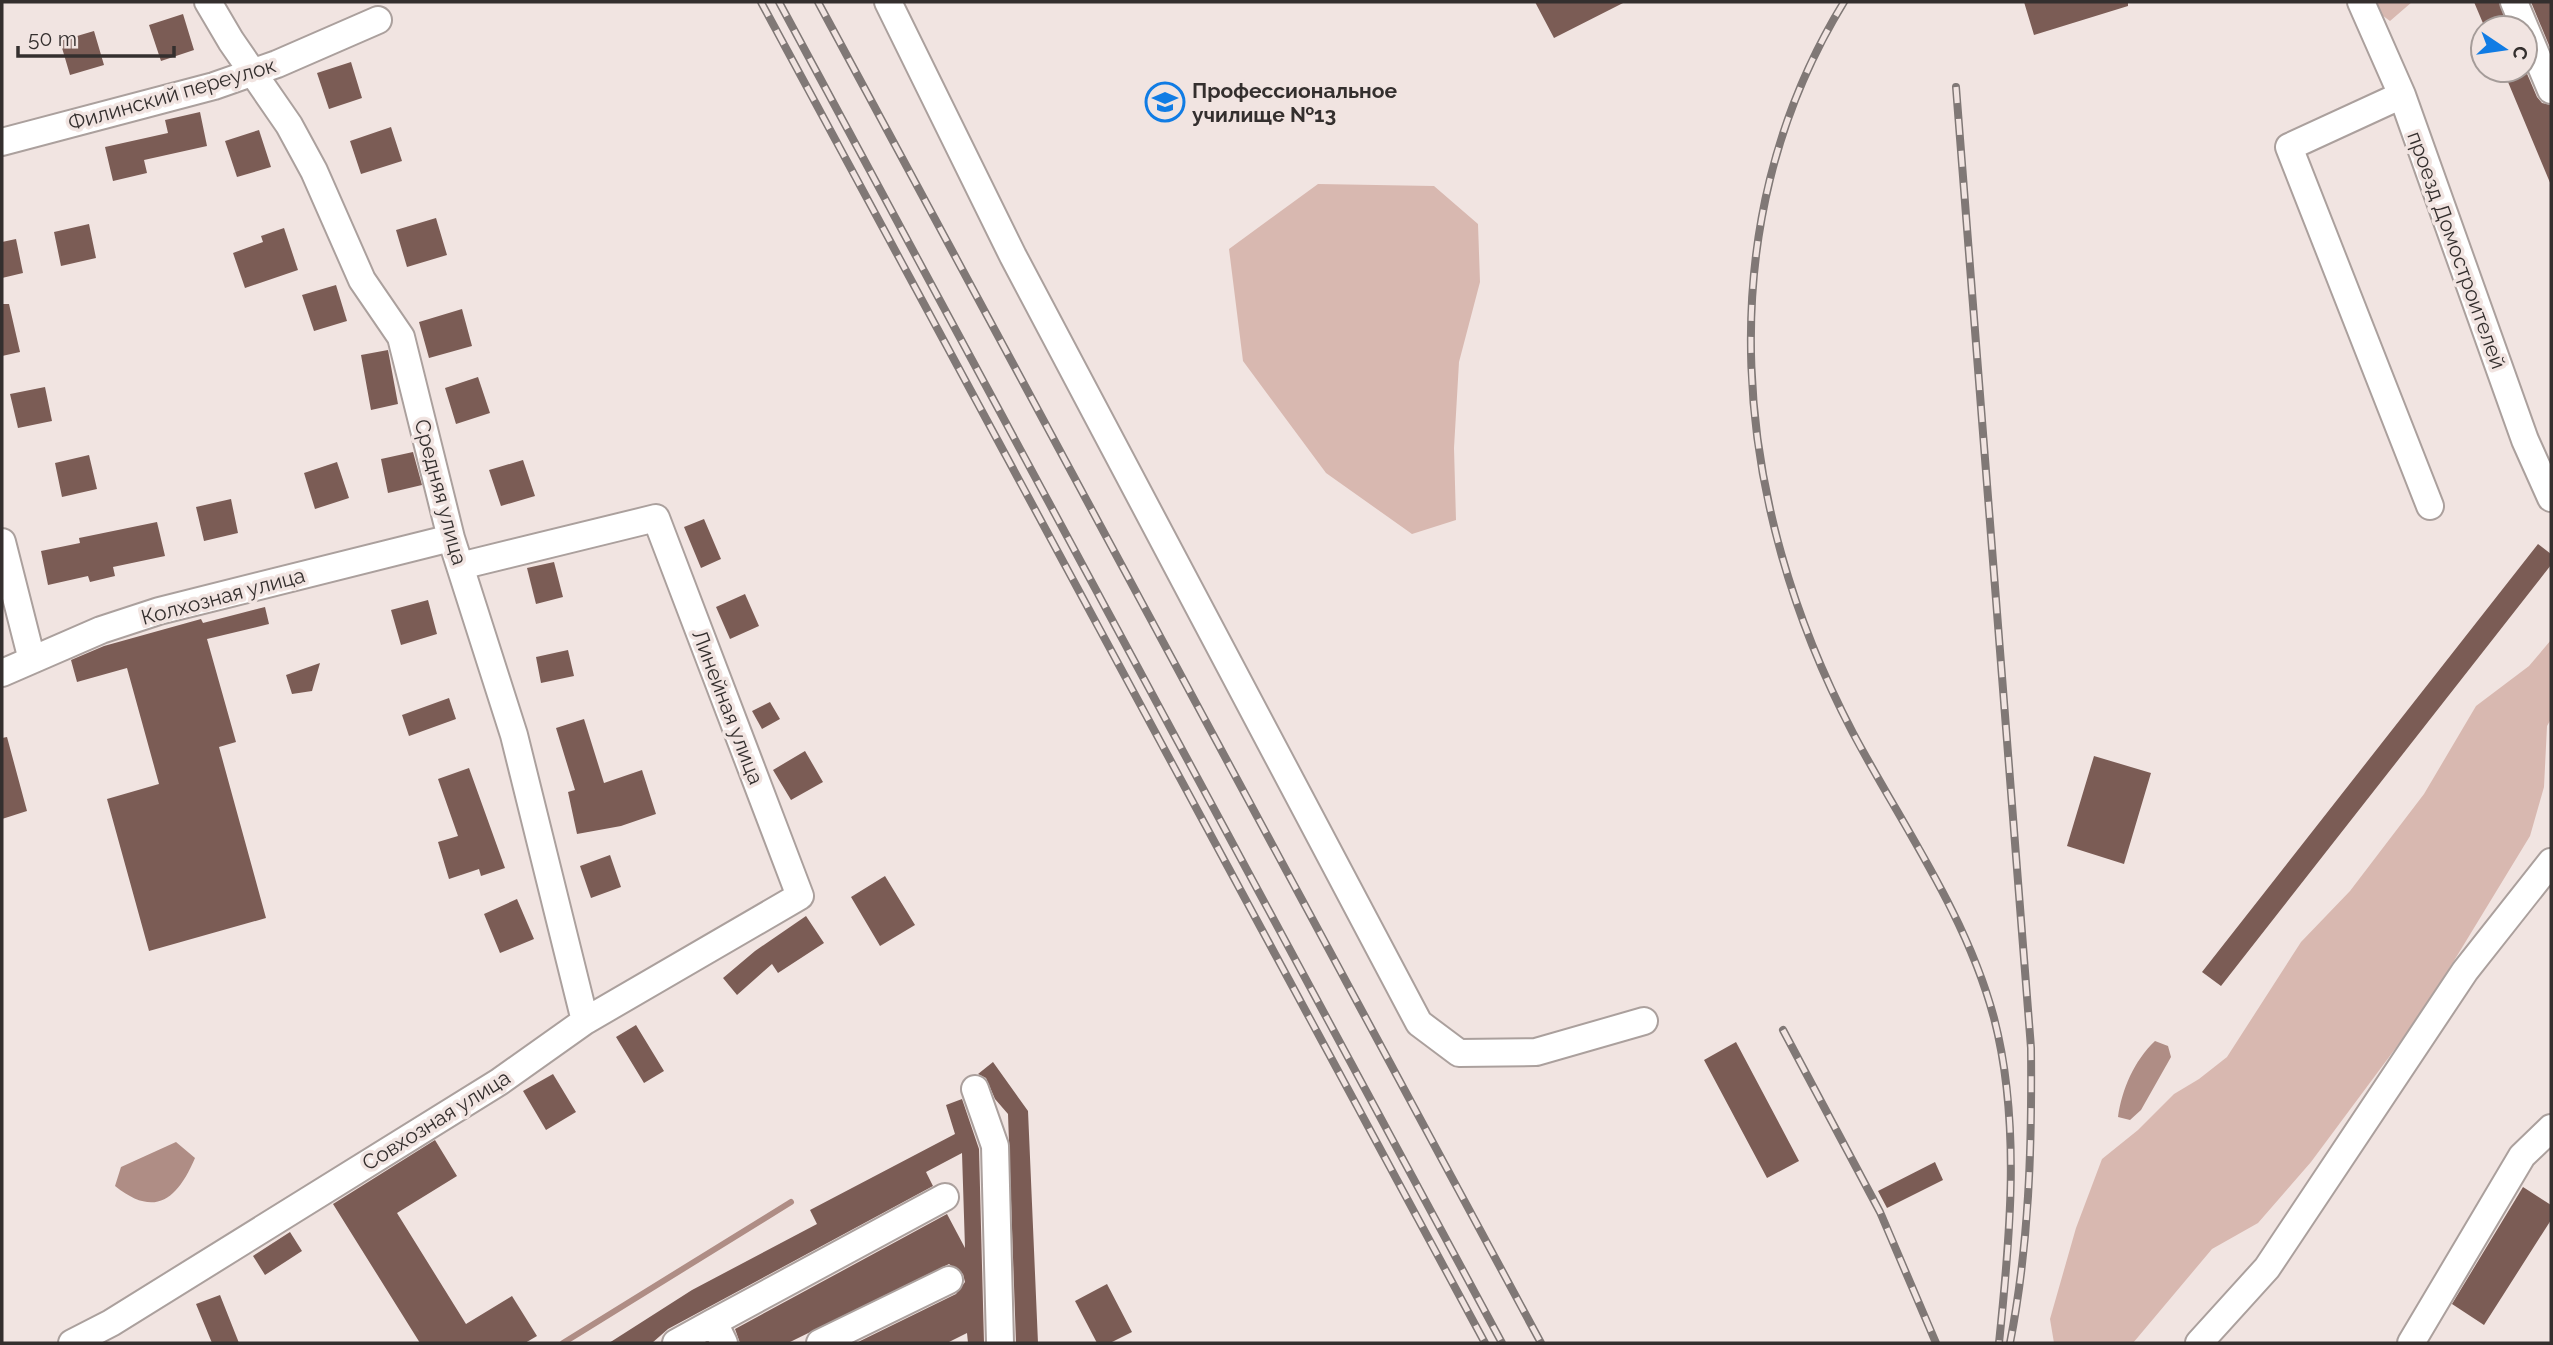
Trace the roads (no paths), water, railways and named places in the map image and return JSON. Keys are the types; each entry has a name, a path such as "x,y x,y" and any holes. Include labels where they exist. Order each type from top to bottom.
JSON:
{"street":[{"name":"Средняя улица","path":"208,2 289,125 314,171 362,280 401,337 451,538 514,735 585,1021"},
{"path":"888,2 1013,256 1419,1023 1459,1053 1536,1052 1644,1021"},
{"name":"проезд Домостроителей","path":"2361,2 2402,95 2525,440 2551,498"},
{"path":"2514,2 2551,90"},
{"name":"Филинский переулок","path":"2,142 253,72 378,20"},
{"path":"2402,95 2289,147 2430,506"},
{"name":"Линейная улица","path":"460,566 656,518 800,896"},
{"name":"Колхозная улица","path":"2,673 101,630 159,611 451,538"},
{"path":"2,542 32,660"},
{"path":"2199,1343 2267,1268 2465,971 2551,862"},
{"name":"Совхозная улица","path":"72,1343 111,1323 499,1082 585,1021 800,896"},
{"path":"975,1089 995,1146 1000,1343"},
{"path":"2411,1343 2522,1156 2551,1128"},
{"path":"676,1343 719,1333 945,1197"},
{"path":"820,1343 949,1280"}],"waterway":[{"path":"563,1343 791,1202"}],"railway":[{"path":"761,2 1485,1343"},
{"path":"779,2 1502,1343"},
{"path":"818,2 1541,1343"},
{"path":"1844,2 1800,89 1770,179 1754,272 1751,367 1761,461 1781,554 1812,645 1853,733 1950,907 1982,980 1994,1018 2008,1098 2011,1180 2007,1263 1999,1343"},
{"path":"1956,87 2031,1048 2028,1196 2010,1343"},
{"path":"1783,1030 1880,1212 1936,1343"}],"place":[{"name":"Профессиональное училище №13","path":"1165,102"}]}
